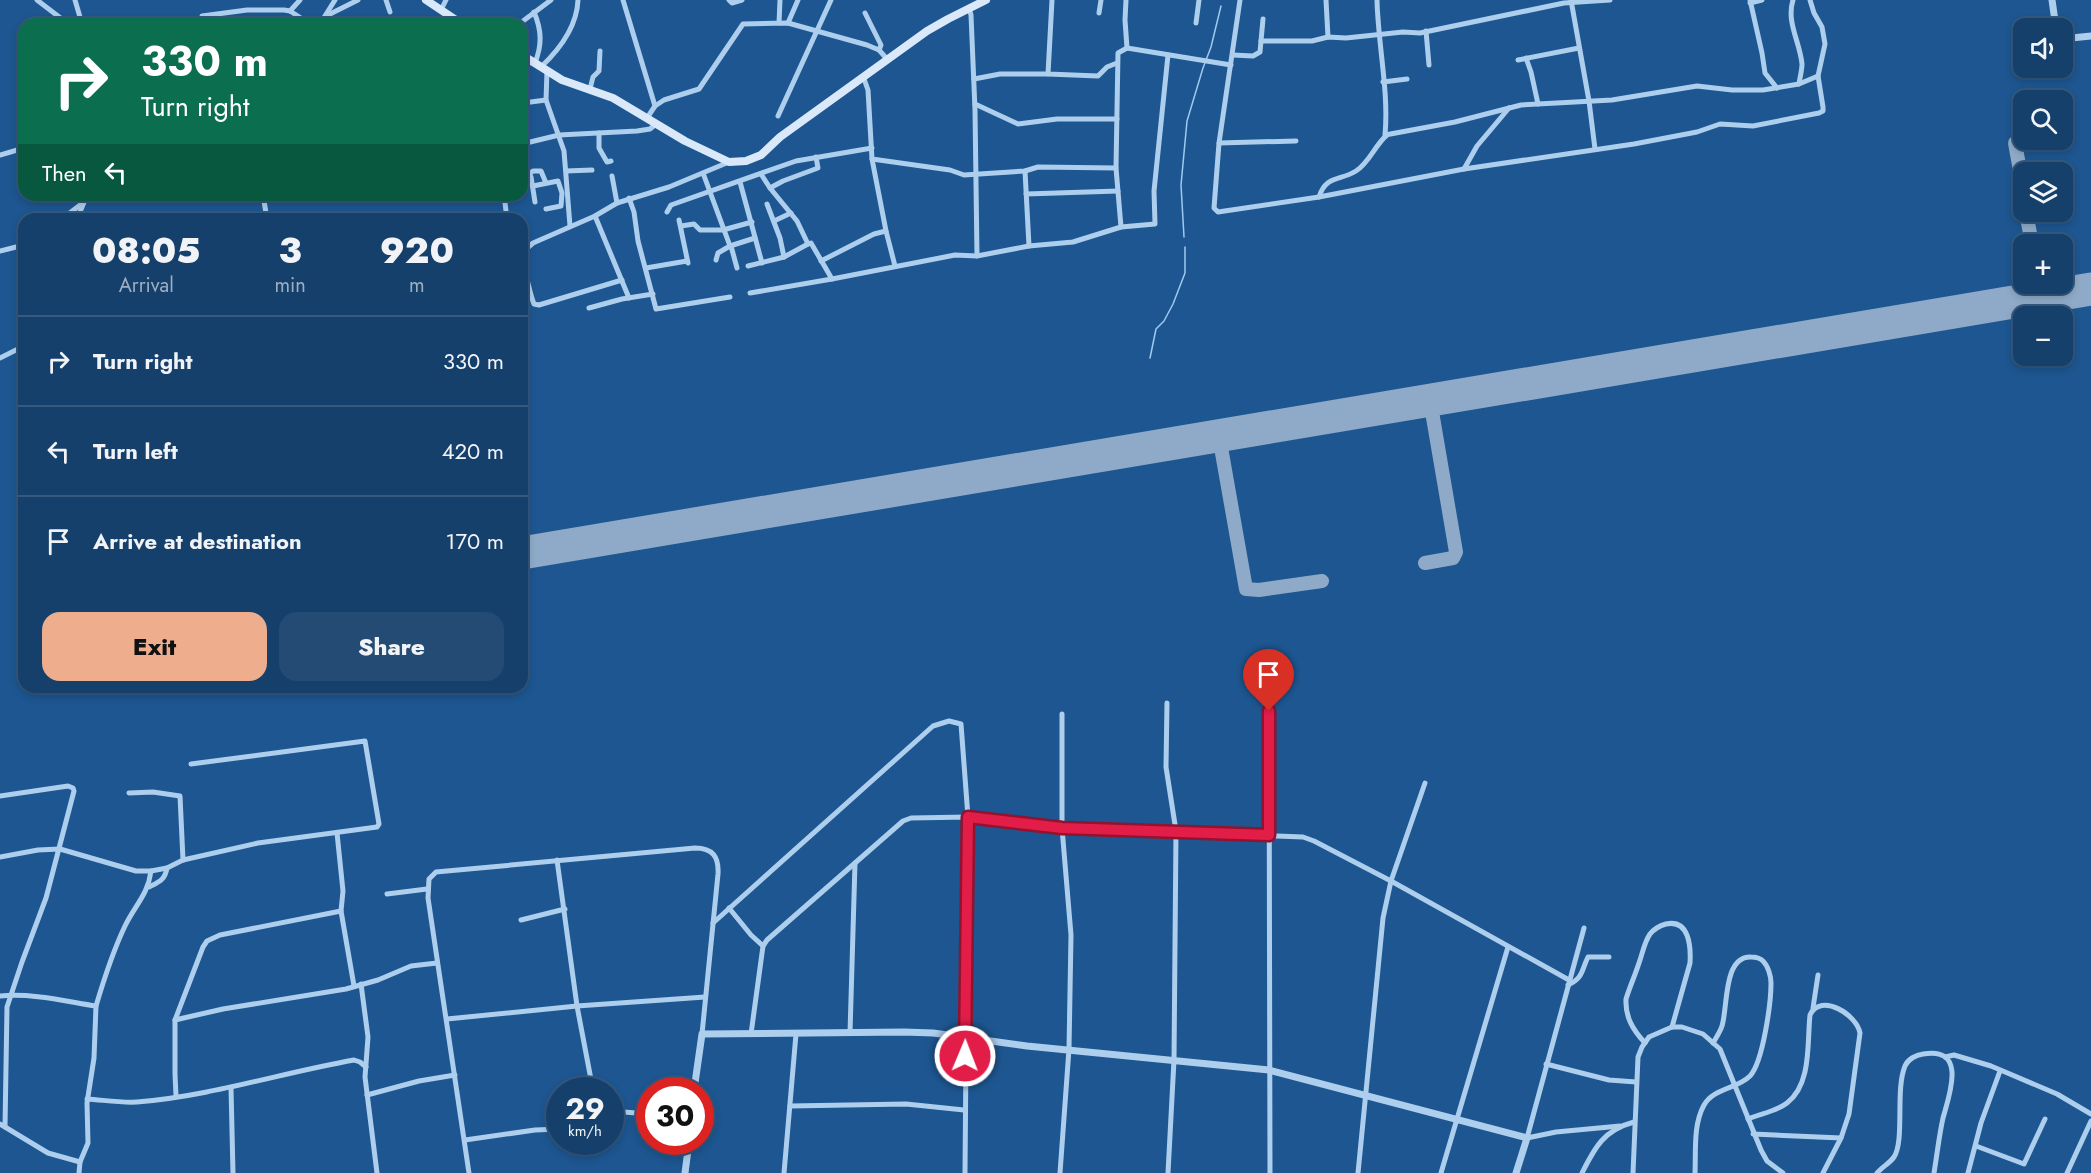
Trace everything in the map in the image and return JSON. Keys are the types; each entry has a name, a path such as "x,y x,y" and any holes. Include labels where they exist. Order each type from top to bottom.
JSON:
{"main road":[{"path":"426,0 453,18"},
{"path":"528,60 562,80 614,98 685,141 729,162 746,161 761,155 780,137 937,25 986,0"}],"street":[{"path":"37,0 60,18"},
{"path":"75,0 80,18"},
{"path":"290,11 300,0"},
{"path":"326,16 336,0"},
{"path":"326,16 358,0"},
{"path":"386,0 390,12"},
{"path":"441,10 446,0"},
{"path":"526,18 551,0"},
{"path":"528,68 538,66 560,45 578,10 578,0"},
{"path":"623,0 655,106"},
{"path":"729,0 732,3 742,0"},
{"path":"779,23 780,0"},
{"path":"788,22 798,0"},
{"path":"778,116 831,0"},
{"path":"1048,74 1052,0"},
{"path":"1099,13 1101,0"},
{"path":"1126,0 1127,48"},
{"path":"1196,23 1198,0"},
{"path":"1240,0 1219,143 1214,208 1218,212 1319,198 1464,169 1697,132 1720,124 1753,126 1819,113 1823,111 1823,107 1818,76 1825,44 1822,27 1810,0"},
{"path":"1326,0 1328,37"},
{"path":"1377,0 1385,135 1455,122 1509,108 1538,104 1612,100 1697,86 1748,91 1799,84 1818,76"},
{"path":"1261,41 1312,41 1328,37 1420,33 1571,1 1584,3 1610,0"},
{"path":"1762,0 1750,2 1762,53 1764,73 1778,88"},
{"path":"1793,0 1792,24 1802,65 1799,84"},
{"path":"2052,0 2055,18"},
{"path":"1571,1 1589,100 1594,149"},
{"path":"969,8 975,104 977,256"},
{"path":"202,16 247,10 290,11 301,18"},
{"path":"534,12 541,38 538,66 546,100 564,150 570,226"},
{"path":"779,13 791,14"},
{"path":"865,13 881,45 879,50"},
{"path":"1233,55 1253,56 1260,52 1263,19"},
{"path":"647,118 655,106 664,100 699,89 743,24 788,22 879,50 887,59"},
{"path":"1426,31 1429,65"},
{"path":"2073,38 2091,36"},
{"path":"1121,227 1116,168 1118,53 1127,48 1231,65"},
{"path":"1518,60 1579,48"},
{"path":"590,89 593,77 599,71 600,51"},
{"path":"750,293 955,255 977,256 1029,246 1073,242 1121,227 1155,224 1154,191 1168,56"},
{"path":"1526,58 1538,104"},
{"path":"974,79 1000,74 1098,76 1107,67 1117,63"},
{"path":"863,76 868,90 872,159 895,266"},
{"path":"1383,82 1407,79"},
{"path":"528,101 546,100"},
{"path":"975,104 1018,124 1057,119 1117,119"},
{"path":"1464,169 1477,146 1509,108"},
{"path":"528,143 559,135 638,131 650,129 656,124"},
{"path":"599,133 599,148 607,162 611,161"},
{"path":"1319,198 1322,188 1331,180 1354,172 1361,167 1382,139 1389,134"},
{"path":"1219,143 1296,141"},
{"path":"667,212 671,205 796,160 872,148"},
{"path":"0,155 18,150"},
{"path":"770,188 818,168 816,157"},
{"path":"872,159 950,170 964,176 1025,171 1038,167 1116,168"},
{"path":"528,246 595,216 616,202 669,187 729,162"},
{"path":"566,171 592,170"},
{"path":"535,202 529,174 533,171 541,171 546,183"},
{"path":"1025,171 1029,246"},
{"path":"703,173 737,268"},
{"path":"761,174 797,220 808,244 811,243 832,279"},
{"path":"612,176 616,202"},
{"path":"533,186 558,181 561,206 546,209"},
{"path":"740,182 762,263"},
{"path":"1026,194 1118,190"},
{"path":"629,198 656,309 730,297"},
{"path":"69,213 82,201"},
{"path":"767,204 784,257"},
{"path":"774,221 791,213"},
{"path":"595,216 629,298"},
{"path":"646,268 687,262 680,223 693,224 700,230 723,230 752,222"},
{"path":"821,261 874,234 886,231"},
{"path":"716,260 718,253 755,238"},
{"path":"748,266 784,257 808,244"},
{"path":"0,251 18,246"},
{"path":"528,281 534,304 539,305 622,280"},
{"path":"589,308 653,294"},
{"path":"0,358 18,349"},
{"path":"1167,703 1166,767 1176,831 1174,1060 1168,1173"},
{"path":"1269,711 1270,1173"},
{"path":"1060,1173 1069,1049 1071,935 1062,828 1062,714"},
{"path":"713,923 933,726 949,721 961,724 968,817 965,1173"},
{"path":"0,857 38,850 60,849 136,871 151,871 166,868 183,860 258,843 377,827 379,824 365,741 191,764"},
{"path":"1358,1173 1383,918 1390,881 1425,783"},
{"path":"0,796 64,786 73,788 75,792 46,898 7,1007 2,1126 48,1153 80,1162"},
{"path":"129,793 153,792 180,796 183,860"},
{"path":"751,1034 764,946 770,936 903,821 911,818 968,817 1062,828 1303,837 1390,881 1569,983 1578,980 1588,957 1610,957"},
{"path":"336,833 343,891 341,911 354,986"},
{"path":"469,1173 427,888 429,879 436,872 704,848 714,854 718,862 696,1077"},
{"path":"557,860 591,1077"},
{"path":"850,1033 855,863"},
{"path":"149,887 162,880 166,868"},
{"path":"79,1173 80,1162 88,1143 87,1099 94,1058 96,1006 107,970 125,926 149,887 151,871"},
{"path":"387,894 427,888"},
{"path":"729,908 751,935 764,946"},
{"path":"521,920 565,909"},
{"path":"176,1096 175,1020 207,941 230,933 341,911"},
{"path":"1645,1043 1628,1018 1625,1008 1626,999 1646,940 1652,931 1661,925 1671,923 1680,925 1686,931 1691,953 1672,1027"},
{"path":"1516,1173 1584,927"},
{"path":"1441,1173 1508,947"},
{"path":"1695,1173 1700,1114 1709,1098 1736,1085 1752,1074 1758,1064 1771,982 1764,962 1757,957 1747,956 1738,959 1732,968 1721,1027 1713,1043"},
{"path":"175,1020 223,1009 354,986 411,966 437,963"},
{"path":"1748,1119 1786,1104 1800,1085 1806,1065 1810,1015 1818,975"},
{"path":"362,984 368,1037 367,1095 377,1173"},
{"path":"0,996 36,996 96,1006"},
{"path":"447,1019 578,1006 705,997"},
{"path":"1813,1008 1818,1005 1827,1005 1838,1009 1858,1025 1860,1033 1849,1114 1841,1138 1824,1173"},
{"path":"1633,1173 1638,1057 1649,1037 1672,1027 1692,1029 1703,1034 1720,1049 1767,1161 1783,1173"},
{"path":"702,1034 904,1032 1269,1070 1527,1138 1556,1132 1620,1126 1634,1122"},
{"path":"784,1173 796,1034"},
{"path":"1877,1173 1894,1157 1898,1143 1901,1082 1906,1064 1912,1058 1923,1054 1941,1054 1946,1057 1952,1070 1953,1080 1943,1119 1934,1173"},
{"path":"1946,1057 1954,1055 1965,1057 1991,1066 2058,1094 2091,1114"},
{"path":"87,1099 134,1102 231,1088 354,1060 366,1066"},
{"path":"1546,1064 1609,1080 1636,1082"},
{"path":"1968,1173 1981,1123 2000,1071"},
{"path":"367,1095 419,1081 455,1076"},
{"path":"231,1088 233,1173"},
{"path":"790,1106 906,1104 964,1110"},
{"path":"1976,1146 2024,1164 2045,1119"},
{"path":"2067,1173 2091,1121"},
{"path":"1582,1173 1604,1136 1620,1126"},
{"path":"465,1140 546,1130"},
{"path":"1754,1134 1841,1138"},
{"path":"685,1173 687,1155"}],"waterway":[{"path":"1184,237 1181,185 1187,121 1211,47 1221,6"},
{"path":"1150,358 1156,329 1164,321 1173,304 1185,273 1185,247"}],"taxiway":[{"path":"2016,150 2018,162"},
{"path":"2028,222 2030,234"},
{"path":"2000,305 2019,294"},
{"path":"1425,563 1453,558 1456,552 1430,400"},
{"path":"1219,436 1246,589 1259,590 1322,581"}],"runway":[{"path":"528,552 2091,289"}],"route":[{"path":"965,1056 968,817 1062,828 1269,835 1269,711"}]}
